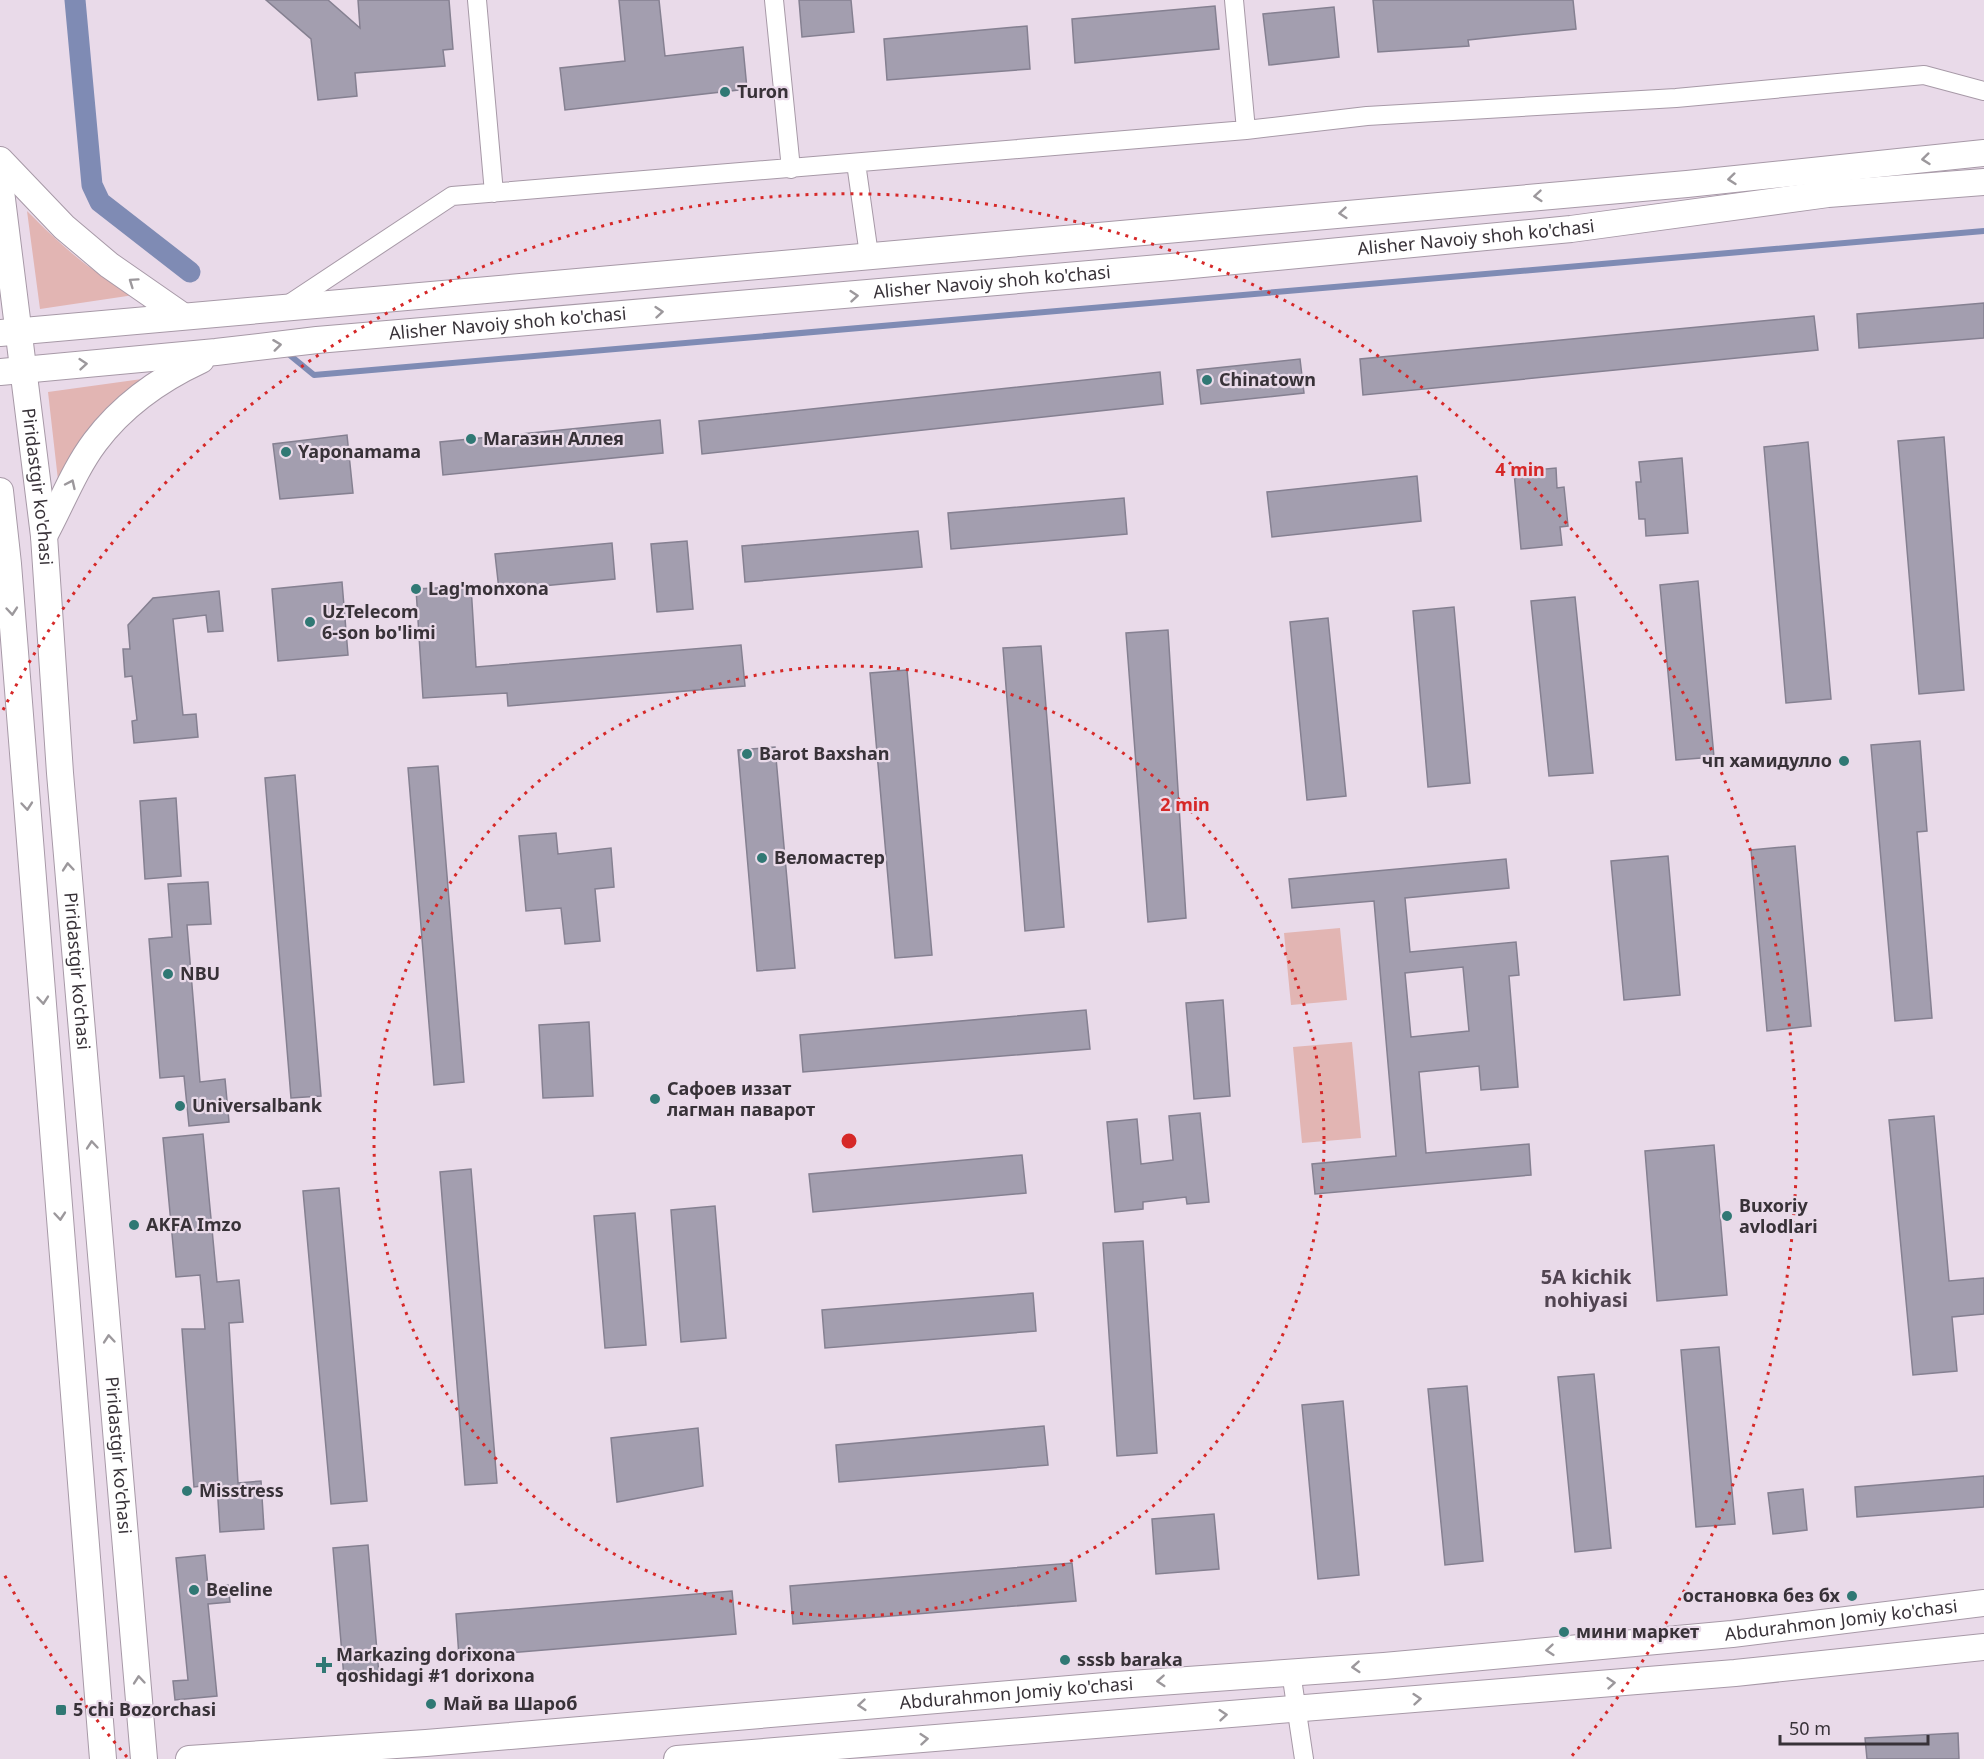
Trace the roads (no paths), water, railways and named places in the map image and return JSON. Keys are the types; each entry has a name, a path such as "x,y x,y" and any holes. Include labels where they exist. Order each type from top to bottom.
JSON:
{"main road":[{"name":"Alisher Navoiy shoh ko'chasi","path":"10,332 181,315 1687,184 1984,153"},
{"path":"0,160 64,227 109,265 181,315"},
{"name":"Alisher Navoiy shoh ko'chasi","path":"12,371 316,340 901,292 1571,229 1828,194 1984,182"},
{"name":"Piridastgir ko'chasi","path":"0,183 12,371 44,536 60,773 144,1759"},
{"path":"44,536 78,468 94,442 114,420 169,375 216,352"},
{"name":"Piridastgir ko'chasi","path":"0,491 103,1759"},
{"name":"Abdurahmon Jomiy ko'chasi","path":"189,1759 426,1743 1732,1634 1984,1603"},
{"path":"677,1759 1736,1673 1984,1647"}],"street":[{"path":"477,0 494,192"},
{"path":"774,0 791,169"},
{"path":"1234,0 1246,130"},
{"path":"286,306 452,196 1246,130 1366,116 1676,98 1924,75 1984,91"},
{"path":"856,164 869,255"},
{"path":"1291,1672 1304,1759"}],"waterway":[{"path":"75,0 92,185 100,202 190,272"},
{"path":"286,352 314,375 1984,231"}],"place":[{"name":"Turon","path":"725,92"},
{"name":"Chinatown","path":"1207,380"},
{"name":"Магазин Аллея","path":"471,439"},
{"name":"Yaponamama","path":"286,452"},
{"name":"Lag'monxona","path":"416,589"},
{"name":"UzTelecom 6-son bo'limi","path":"310,622"},
{"name":"Barot Baxshan","path":"747,754"},
{"name":"чп хамидулло","path":"1844,761"},
{"name":"Веломастер","path":"762,858"},
{"name":"NBU","path":"168,974"},
{"name":"Сафоев иззат лагман паварот","path":"655,1099"},
{"name":"Universalbank","path":"180,1106"},
{"name":"Buxoriy avlodlari","path":"1727,1216"},
{"name":"AKFA Imzo","path":"134,1225"},
{"name":"Misstress","path":"187,1491"},
{"name":"Beeline","path":"194,1590"},
{"name":"остановка без бх","path":"1852,1596"},
{"name":"мини маркет","path":"1564,1632"},
{"name":"sssb baraka","path":"1065,1660"},
{"name":"Markazing dorixona qoshidagi #1 dorixona","path":"324,1665"},
{"name":"Май ва Шароб","path":"431,1704"},
{"name":"5 chi Bozorchasi","path":"61,1710"}],"district":[{"name":"5A kichik nohiyasi","path":"1586,1288"}]}
